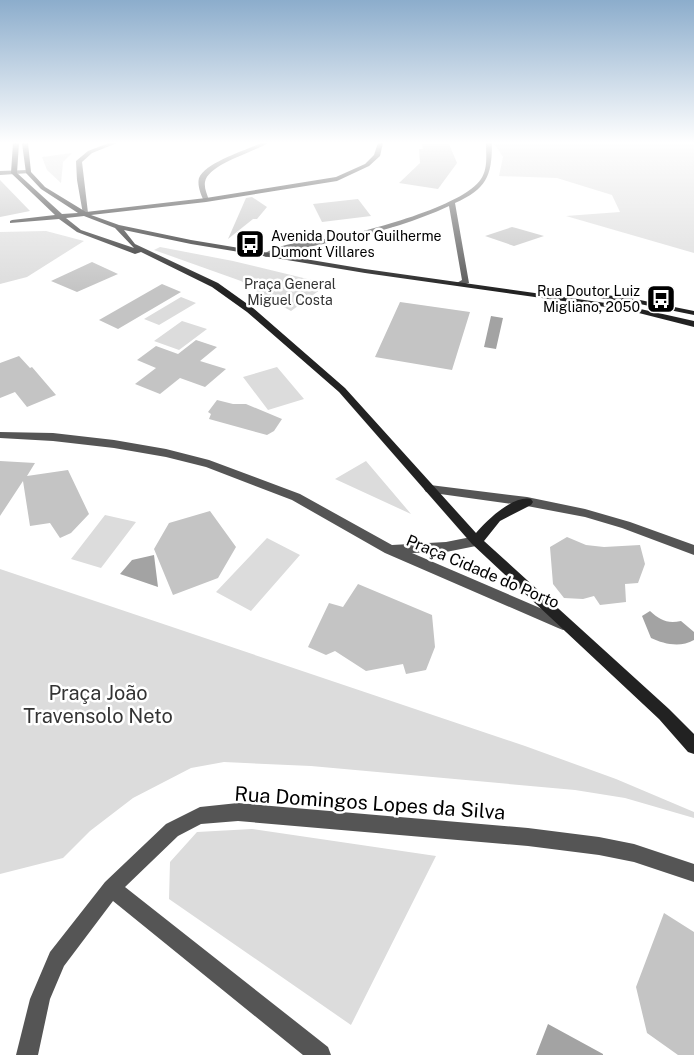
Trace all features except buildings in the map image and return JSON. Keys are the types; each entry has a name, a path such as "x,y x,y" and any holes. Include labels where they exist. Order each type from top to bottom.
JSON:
{"main road":[{"path":"34,192 79,231 150,256 215,285 250,310 342,390 476,541 563,624 664,714 694,746"},
{"path":"49,192 66,204 117,227 154,235 266,255 449,282 630,300 694,313"},
{"path":"0,222 66,220 254,192"},
{"path":"34,220 51,209 66,204"},
{"path":"88,215 122,213 158,206"},
{"path":"117,227 122,213"},
{"path":"34,220 66,220 125,235 154,235"},
{"path":"117,227 133,245 150,256"},
{"path":"463,282 627,308 694,324"},
{"path":"476,541 496,518 527,502"}],"street":[{"path":"203,192 206,200"},
{"path":"266,255 287,248 347,237 422,213 471,192"},
{"path":"66,204 84,193 88,215"},
{"path":"452,202 463,282"},
{"path":"422,213 442,213 454,217"},
{"name":"Praça Cidade do Porto","path":"0,435 114,444 166,453 209,464 296,497 389,549 563,624"},
{"path":"430,489 527,502 585,513 694,550"},
{"name":"Praça Cidade do Porto","path":"389,549 446,548 476,541"},
{"name":"Rua Domingos Lopes da Silva","path":"27,1055 40,999 57,958 111,888 172,830 200,816 238,812 528,837 634,853 694,873"},
{"path":"111,888 320,1055"}],"green space":[{"path":"603,192 694,192 694,253 566,216 620,212 612,195"},
{"path":"46,231 84,241 27,277 0,284 0,232"},
{"name":"Praça General Miguel Costa","path":"160,247 233,261 328,284 291,311 241,281 154,250"},
{"path":"181,297 196,303 159,325 144,319"},
{"path":"182,321 207,329 179,350 154,341"},
{"path":"277,367 304,399 268,410 243,377"},
{"path":"366,461 411,514 335,479"},
{"path":"105,515 136,522 101,568 71,559"},
{"path":"267,538 300,555 251,611 216,592"},
{"name":"Praça João Travensolo Neto","path":"0,569 525,746 616,779 694,812 694,818 625,798 575,790 311,766 224,762 191,768 133,798 90,831 63,858 0,874"},
{"path":"252,829 436,856 351,1025 169,899 170,862 197,832"}],"shaded area":[{"path":"491,316 503,318 496,349 484,347"},
{"path":"154,555 158,587 120,574 132,560"},
{"path":"650,611 664,620 681,621 694,632 694,640 683,644 672,644 651,638 642,616"},
{"path":"548,1024 603,1054 603,1055 536,1055"}],"place":[{"name":"Avenida Doutor Guilherme Dumont Villares","path":"250,244"},
{"name":"Rua Doutor Luiz Migliano, 2050","path":"661,299"}]}
